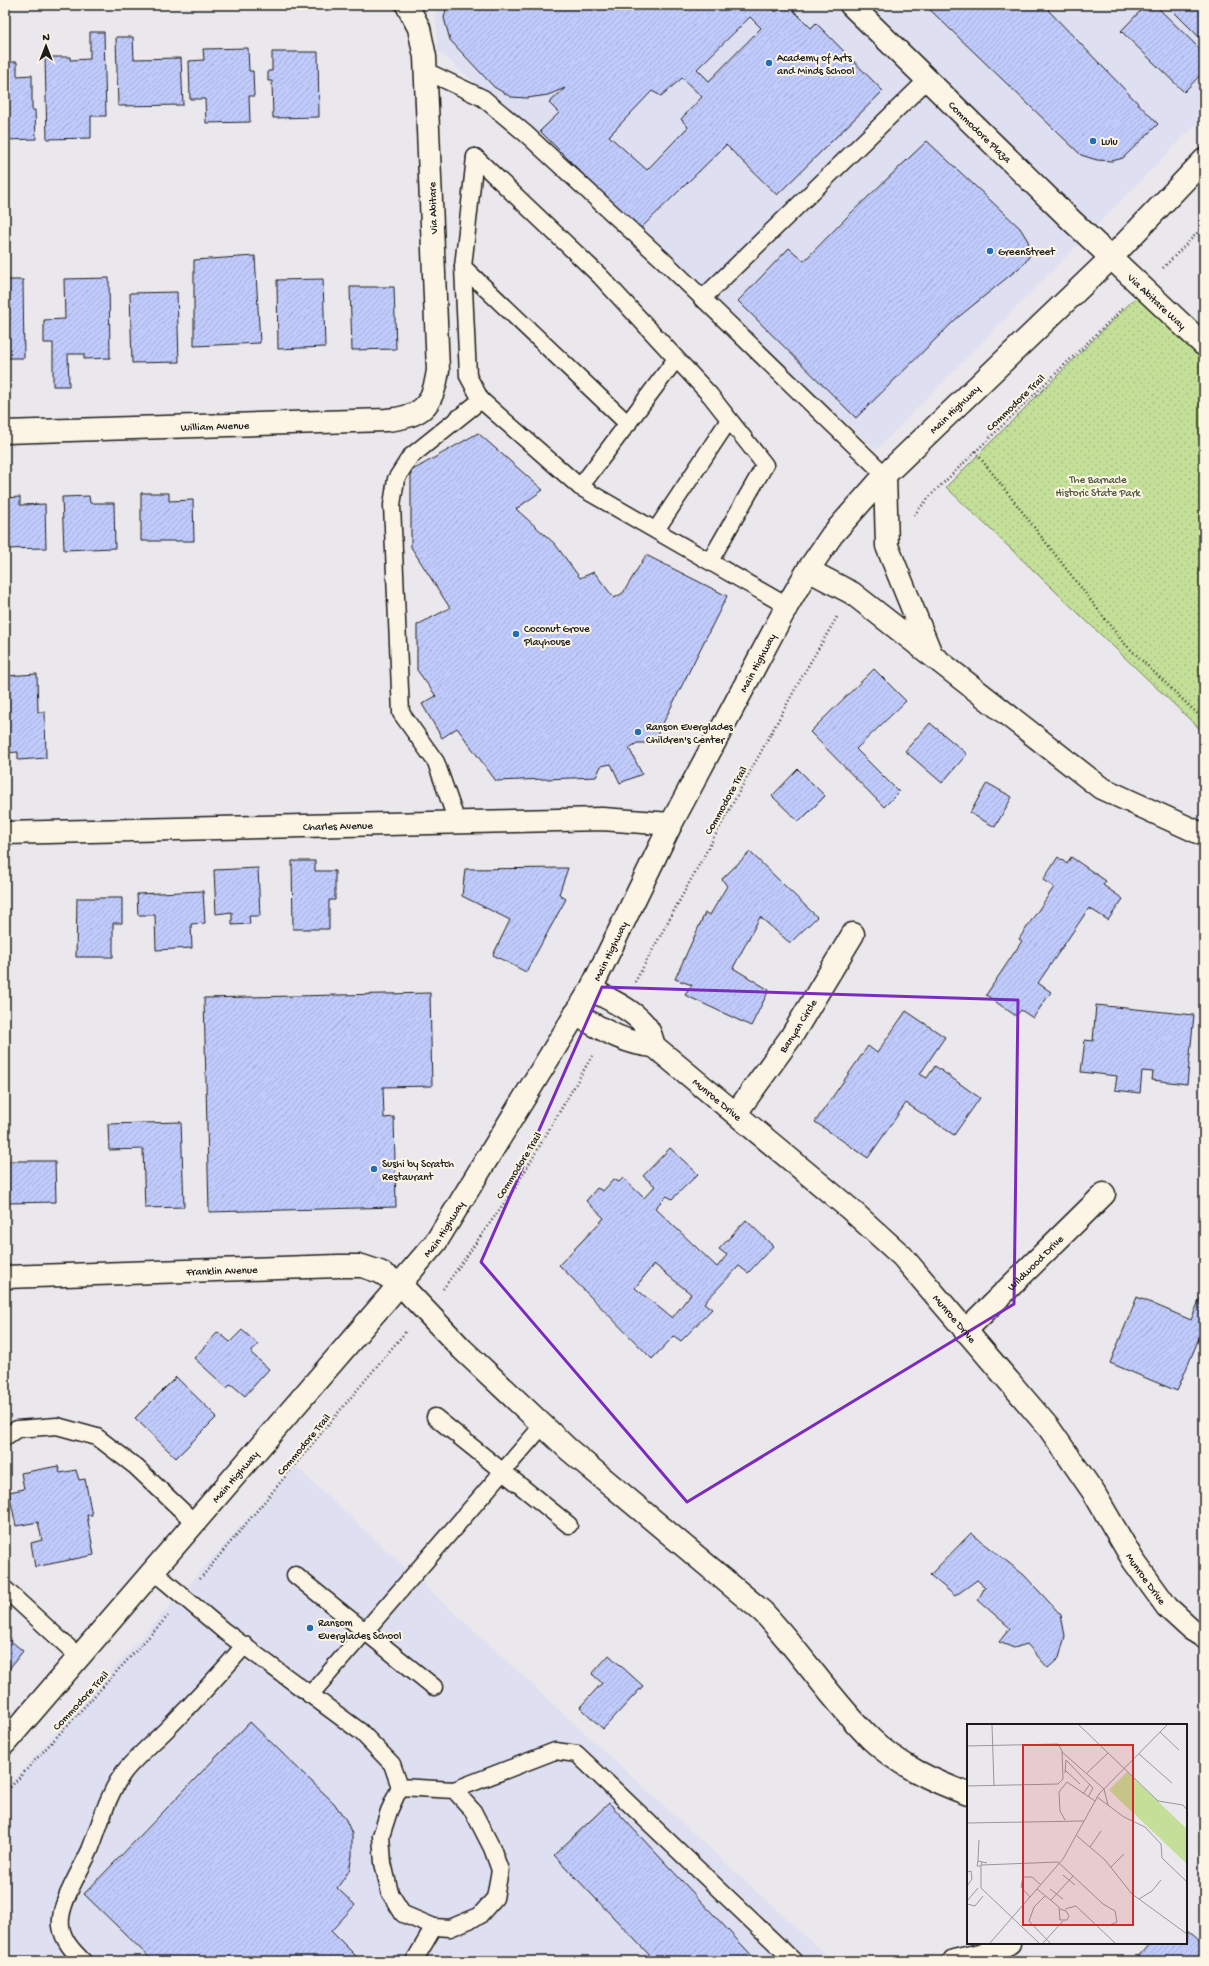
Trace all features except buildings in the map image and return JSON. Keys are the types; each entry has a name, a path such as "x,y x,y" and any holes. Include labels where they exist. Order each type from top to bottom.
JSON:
{"street":[{"name":"Via Abitare","path":"408,5 421,35 426,71 438,370 436,386 430,399 422,409"},
{"name":"Commodore Plaza","path":"851,5 1111,258"},
{"name":"Main Highway","path":"5,1743 436,1242 591,989 671,824 787,606 808,570 832,535 885,476 1111,258 1204,160"},
{"name":"Via Abitare Way","path":"1111,258 1204,345"},
{"name":"William Avenue","path":"5,432 386,420 411,416 422,409"},
{"path":"885,476 887,546 931,655"},
{"path":"808,570 852,593 1101,788 1204,835"},
{"name":"Charles Avenue","path":"5,833 602,818 671,824"},
{"name":"Banyan Circle","path":"736,1112 791,1037 853,934"},
{"path":"575,1014 628,1041 640,1045 654,1046 648,1029 642,1021 621,1006 591,989"},
{"name":"Munroe Drive","path":"654,1046 736,1112 882,1236 902,1256 965,1331 1028,1402 1060,1444 1094,1493 1133,1560 1167,1606 1191,1629 1204,1637"},
{"name":"Wildwood Drive","path":"965,1331 1104,1194"},
{"name":"Franklin Avenue","path":"5,1277 339,1266 362,1266 380,1272 400,1284 418,1317 462,1349 568,1449 763,1612 781,1631 851,1718 871,1739 911,1769 942,1785 967,1794"},
{"path":"954,1961 988,1953 1007,1944"}],"lane":[{"path":"426,71 483,98 532,139 702,299 885,476"},
{"path":"702,299 927,80"},
{"path":"710,561 765,465 710,396 600,276 475,157 463,267 468,376 481,400 580,487 787,606"},
{"path":"463,267 628,424"},
{"path":"580,487 676,359"},
{"path":"457,822 436,762 401,713 392,505 396,479 410,457 481,400"},
{"path":"656,530 729,420"},
{"path":"435,1417 502,1473 569,1525"},
{"path":"310,1695 543,1425"},
{"path":"5,1437 17,1429 57,1426 97,1437 136,1467 195,1523"},
{"path":"153,1571 224,1630 361,1732 392,1764 400,1787 389,1811 381,1836 383,1863 390,1893 403,1914 434,1927 450,1928 480,1916 495,1898 500,1870 492,1848 473,1811 454,1790"},
{"path":"295,1574 366,1630 434,1687"},
{"path":"5,1589 79,1657"},
{"path":"83,1961 71,1949 64,1938 60,1926 61,1916 65,1902 90,1850 111,1796 124,1772 211,1684 245,1645"},
{"path":"400,1787 454,1790 555,1751 577,1754 794,1961"},
{"path":"414,1961 434,1927"}],"path":[{"path":"1161,270 1204,226"},
{"name":"Commodore Trail","path":"910,519 932,494 975,451 1128,304"},
{"path":"975,451 1123,642 1204,720"},
{"name":"Commodore Trail","path":"634,983 804,673 836,618"},
{"name":"Commodore Trail","path":"443,1289 515,1188 595,1050"},
{"name":"Commodore Trail","path":"200,1579 418,1317"},
{"name":"Commodore Trail","path":"5,1793 166,1618"}],"highlighted area":[{"path":"602,987 1018,1000 1014,1304 687,1502 481,1262"}],"shaded area":[{"path":"435,5 1204,5 1204,116 876,450 656,249 524,124 438,51"},
{"name":"Ransom Everglades School","path":"295,1466 832,1961 5,1961 5,1790"}],"green space":[{"name":"The Barnacle Historic State Park","path":"1136,297 1204,361 1204,733 946,487"}],"place":[{"name":"Academy of Arts and Minds School","path":"769,63"},
{"name":"Lulu","path":"1093,141"},
{"name":"GreenStreet","path":"990,251"},
{"name":"Coconut Grove Playhouse","path":"516,634"},
{"name":"Ranson Everglades Children's Center","path":"638,732"},
{"name":"Sushi by Scratch Restaurant","path":"374,1169"},
{"name":"Ransom Everglades School","path":"310,1628"}]}
